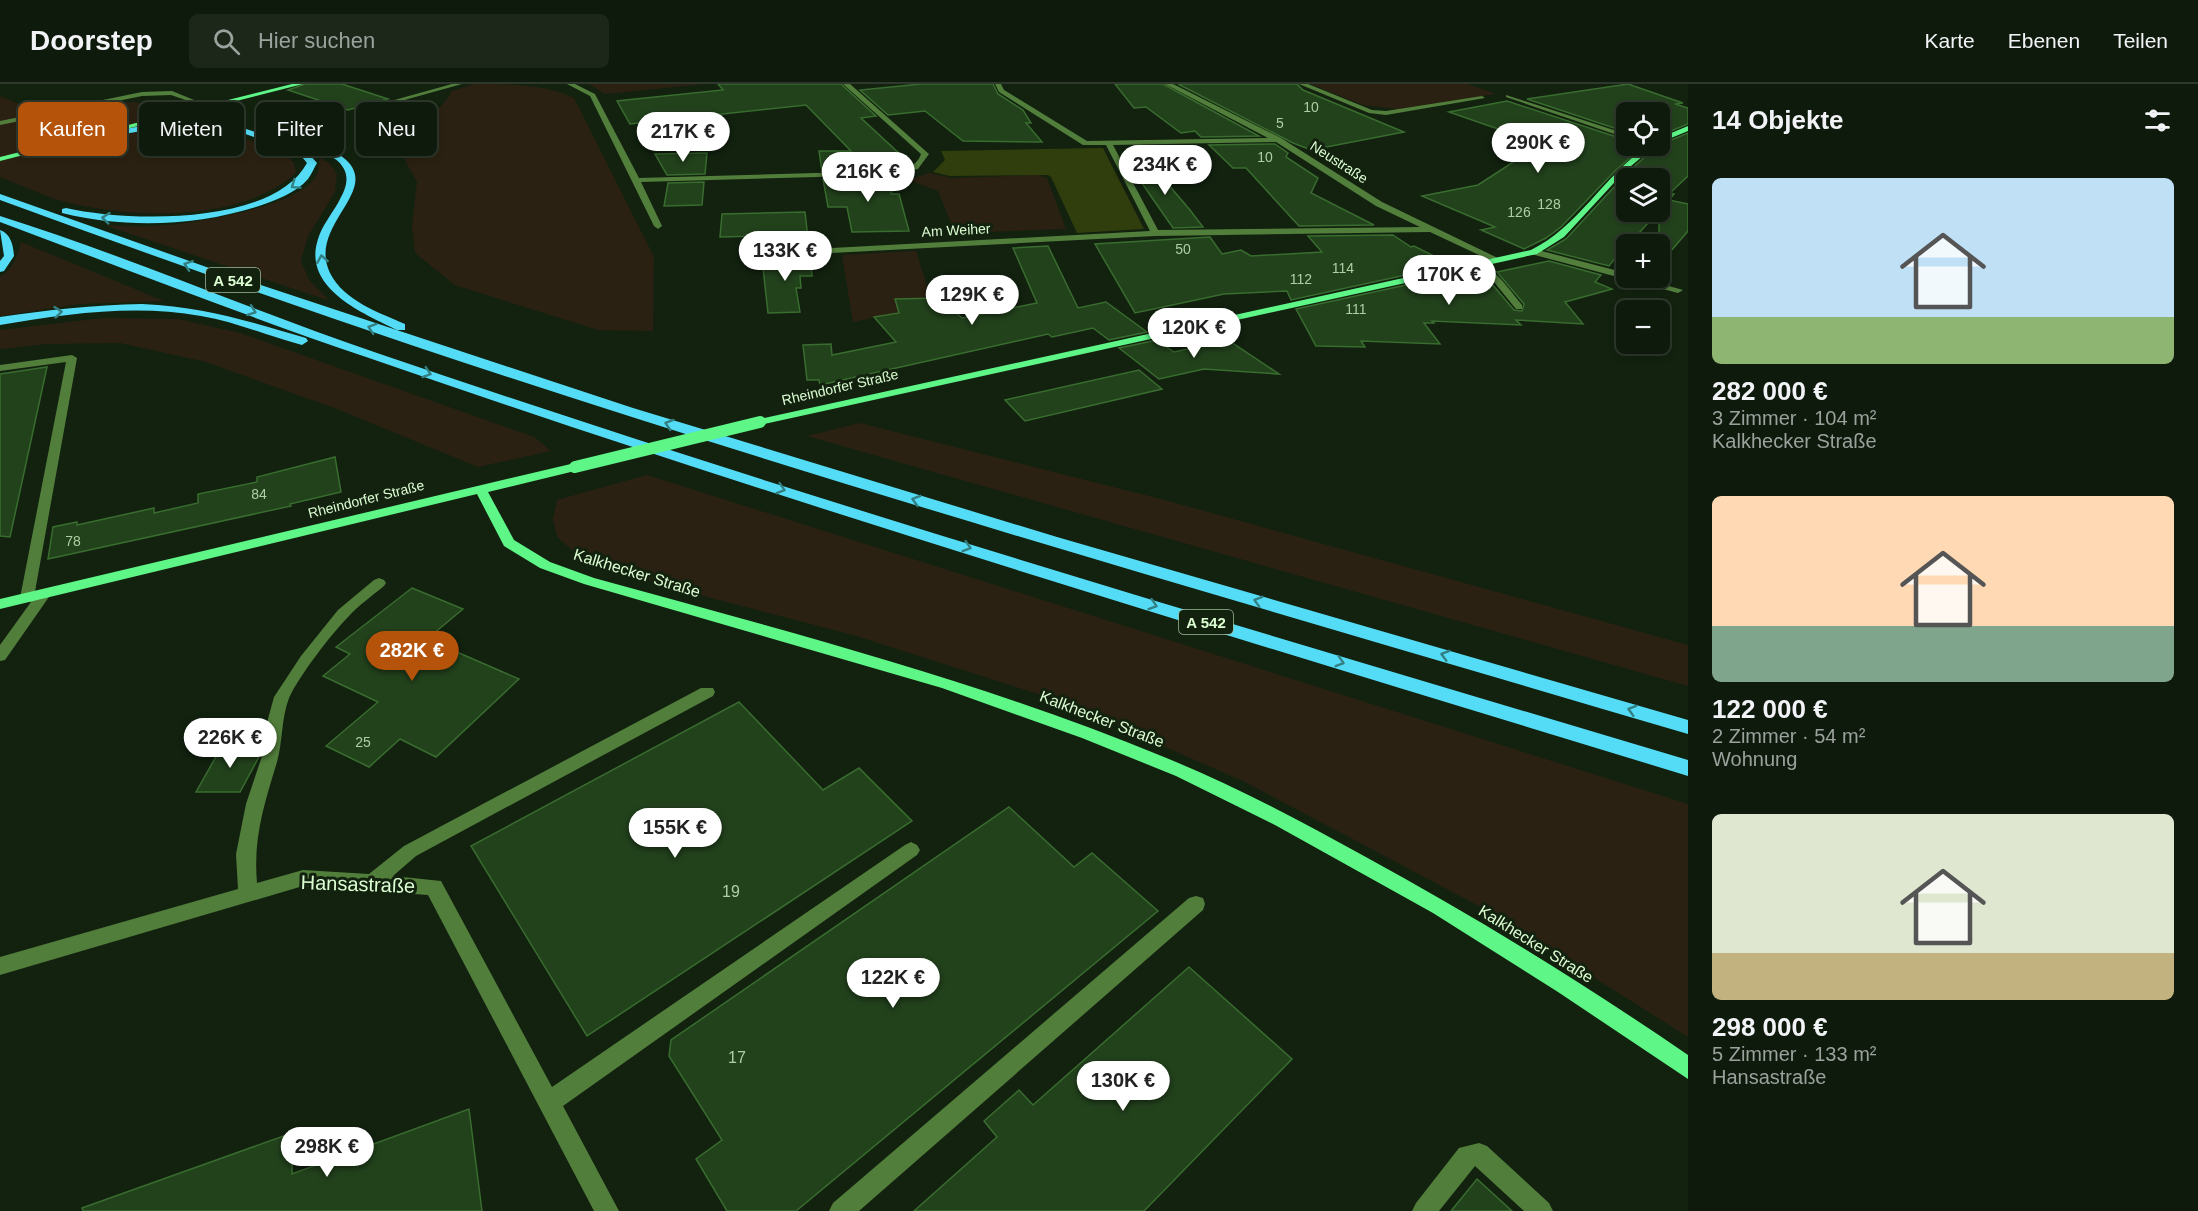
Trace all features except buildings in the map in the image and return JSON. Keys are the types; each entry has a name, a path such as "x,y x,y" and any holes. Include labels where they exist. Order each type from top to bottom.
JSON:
{"highway":[{"path":"251,123 322,150 349,168 352,182 348,195 323,233 319,253 325,275 341,295 382,318 468,359"},
{"path":"0,187 54,208 86,216 155,220 190,218 229,211 263,201 290,189 309,174 312,163 305,155 288,146 244,130"},
{"name":"A 542","path":"0,197 285,299 851,482 1688,727"},
{"name":"A 542","path":"0,219 371,355 778,488 1209,623 1688,768"},
{"path":"0,233 7,242 9,256 0,269"},
{"path":"0,321 93,309 150,307 190,310 228,318 319,347 371,355"}],"main road":[{"path":"196,102 270,84"},
{"path":"226,102 300,84"},
{"path":"0,151 139,113"},
{"path":"1670,136 1688,128"},
{"path":"0,159 18,154"},
{"name":"Rheindorfer Straße","path":"0,604 760,422 1534,252 1550,245 1566,232 1637,156"},
{"name":"Kalkhecker Straße","path":"480,488 508,543 545,565 589,581 961,689 1159,761 1293,825 1516,953 1639,1033 1688,1068"}],"street":[{"path":"391,102 459,84"},
{"path":"570,84 593,95 658,226"},
{"path":"636,180 888,174 919,166 924,161 925,154 846,84"},
{"path":"998,84 1001,91 1086,143 1278,140"},
{"name":"Neustraße","path":"1168,84 1278,140 1379,204 1497,260"},
{"path":"1302,84 1371,112 1386,113 1482,98"},
{"path":"0,123 142,94 172,93 196,102"},
{"path":"142,94 165,102"},
{"path":"1508,96 1616,133"},
{"path":"1108,142 1155,233"},
{"name":"Am Weiher","path":"758,255 1155,233 1430,229"},
{"path":"1534,252 1616,273"},
{"path":"1477,264 1497,280 1519,306"},
{"path":"1670,288 1678,290"},
{"path":"0,368 72,358 27,598"},
{"path":"248,893 244,854 255,804 272,753 273,730 282,697 306,660 343,613 379,583"},
{"path":"0,656 44,594"},
{"path":"372,883 410,851 707,692"},
{"path":"549,1102 911,850"},
{"name":"Hansastraße","path":"0,966 303,878 434,887 607,1211"},
{"path":"841,1211 1196,904"},
{"path":"1425,1211 1467,1156 1479,1154 1541,1211"}],"shaded area":[{"path":"475,84 513,85 539,87 574,98 654,257 653,331 598,330 455,285 415,253 412,227 417,182 403,156 437,156 437,110 449,97 451,91"},
{"path":"589,84 705,84 605,94"},
{"path":"1310,84 1468,84 1496,94 1397,109 1363,105"},
{"path":"0,96 18,103 18,156 127,156 127,102 136,102 139,103 139,156 244,156 244,138 256,143 256,156 286,156 294,163 296,173 274,189 248,200 220,208 159,213 101,209 65,202 0,177"},
{"path":"1103,148 1144,229 1077,233 1048,175 950,176 933,172 945,160 941,151"},
{"path":"320,157 330,164 337,174 335,192 308,236 301,261 309,280 330,301 104,225 144,226 188,223 265,206 305,187 317,174"},
{"path":"929,173 952,178 1037,175 1047,178 1066,229 955,233 938,191 908,180"},
{"path":"21,242 164,301 80,304 0,316 0,277 14,262"},
{"path":"916,251 933,305 853,322 842,255"},
{"path":"103,318 178,319 240,333 534,437 551,451 478,467 337,409 206,362 120,343 47,344 0,349 0,330"},
{"path":"860,423 1161,499 1688,645 1688,686 807,436"},
{"path":"647,475 1688,804 1688,1037 1492,913 1243,781 1057,700 853,635 673,588 578,555 557,537 553,519 557,500"}]}
